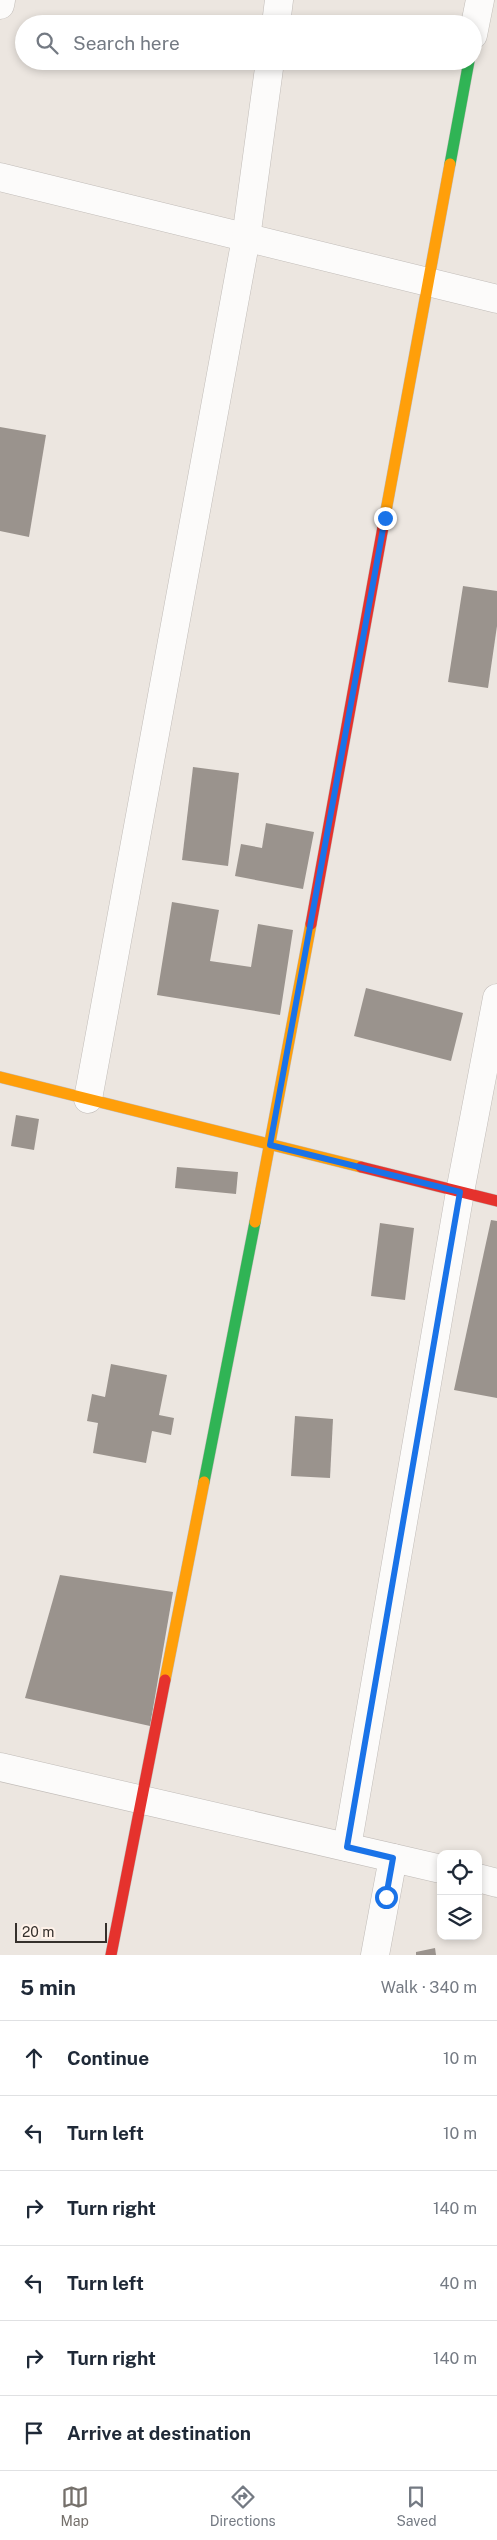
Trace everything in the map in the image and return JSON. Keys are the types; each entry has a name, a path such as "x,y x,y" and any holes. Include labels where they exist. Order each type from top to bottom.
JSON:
{"street":[{"path":"0,5 1,0"},
{"path":"277,15 279,0"},
{"path":"477,15 480,0"},
{"path":"88,1099 246,238 269,70"},
{"path":"111,1955 270,1145 466,70"},
{"path":"0,177 497,299"},
{"path":"347,1847 460,1192 497,998"},
{"path":"0,1077 497,1201"},
{"path":"0,1767 437,1869"},
{"path":"375,1955 393,1858"},
{"path":"482,1879 497,1882"}],"building":[{"path":"0,427 46,435 29,537 0,531"},
{"path":"463,586 497,591 497,626 488,688 448,682"},
{"path":"193,767 239,773 228,866 182,860"},
{"path":"266,823 314,832 303,889 235,876 241,844 262,848"},
{"path":"172,902 219,910 210,961 251,967 258,924 293,930 280,1015 157,995"},
{"path":"366,988 463,1013 451,1061 354,1036"},
{"path":"16,1115 39,1119 34,1150 11,1146"},
{"path":"177,1167 238,1172 236,1194 175,1188"},
{"path":"491,1220 497,1221 497,1398 454,1390"},
{"path":"380,1223 414,1228 405,1300 371,1296"},
{"path":"111,1364 167,1375 159,1415 174,1418 171,1435 152,1431 146,1463 93,1453 98,1423 87,1421 92,1394 105,1397"},
{"path":"295,1416 333,1419 330,1478 291,1476"},
{"path":"60,1575 173,1592 150,1726 25,1698"},
{"path":"435,1948 436,1955 416,1955 416,1952"}],"traffic: fast":[{"path":"450,164 467,70"},
{"path":"204,1482 255,1222"}],"traffic: slow":[{"path":"383,527 450,164"},
{"path":"255,1222 311,924"},
{"path":"0,1077 361,1167"},
{"path":"165,1680 204,1482"}],"traffic: jam":[{"path":"311,924 383,527"},
{"path":"361,1167 497,1201"},
{"path":"111,1955 165,1680"}],"route":[{"path":"385,518 270,1145 460,1192 347,1847 393,1858 386,1897"}]}
